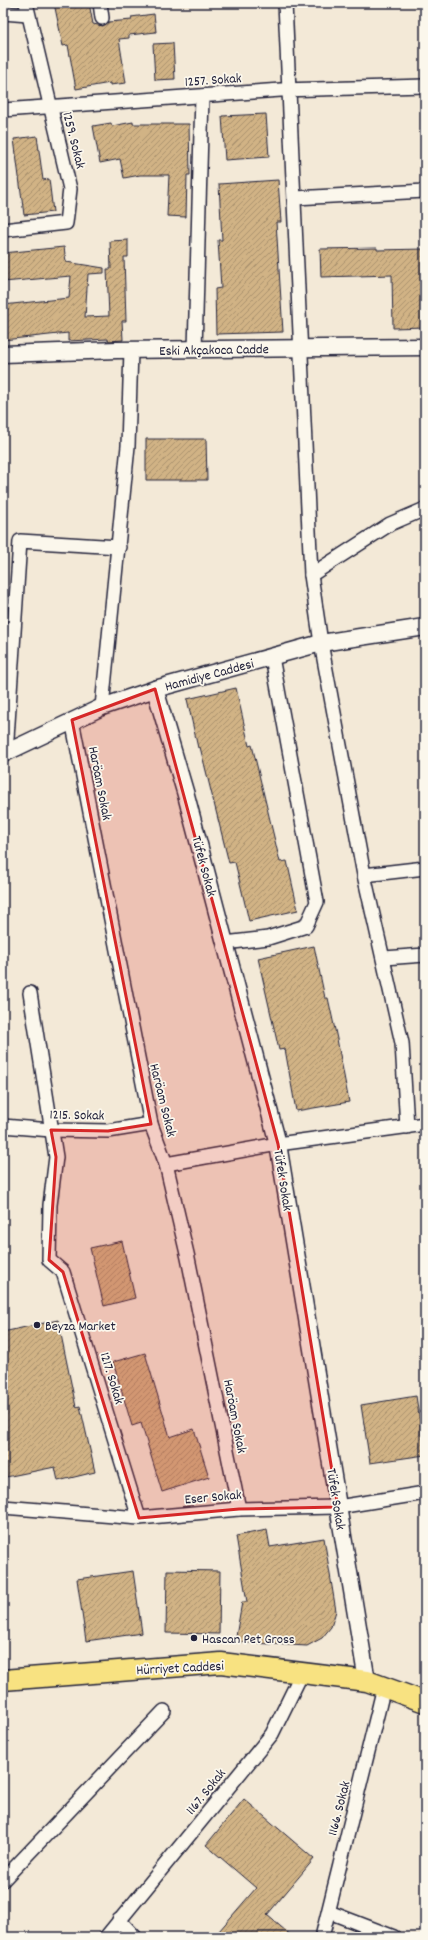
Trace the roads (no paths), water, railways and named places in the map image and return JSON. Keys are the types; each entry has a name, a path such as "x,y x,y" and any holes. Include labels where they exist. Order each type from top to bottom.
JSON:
{"main road":[{"name":"Hürriyet Caddesi","path":"3,1680 221,1663 375,1684 425,1702"}],"street":[{"path":"100,3 102,18"},
{"path":"285,3 311,575 321,643 364,875 402,1043 407,1127"},
{"path":"3,12 27,9"},
{"name":"1259. Sokak","path":"3,230 66,223 70,189 27,9"},
{"name":"1257. Sokak","path":"3,110 290,90 425,86"},
{"path":"195,350 202,96"},
{"path":"295,198 425,191"},
{"name":"Eski Akçakoca Cadde","path":"3,354 131,350 425,347"},
{"path":"102,707 128,446 131,350"},
{"path":"311,575 390,524 425,509"},
{"path":"4,754 20,541 119,547"},
{"name":"Hamidiye Caddesi","path":"4,754 72,720 102,707 155,689 321,643 425,627"},
{"path":"225,943 268,938 306,926 317,902 272,656"},
{"name":"Tüfek Sokak","path":"155,689 186,795 278,1144 338,1506 375,1684"},
{"name":"Haröam Sokak","path":"72,720 151,1124 166,1164 188,1258 238,1509"},
{"path":"364,875 425,868"},
{"path":"384,958 425,955"},
{"path":"30,993 51,1130"},
{"name":"1215. Sokak","path":"3,1126 51,1130 108,1131 151,1124"},
{"path":"166,1164 278,1144 425,1124"},
{"name":"1217. Sokak","path":"51,1130 56,1157 50,1205 49,1260 63,1272 139,1518"},
{"name":"Eser Sokak","path":"3,1506 139,1518 238,1509 338,1506 425,1493"},
{"name":"1167. Sokak","path":"106,1937 272,1734 302,1673"},
{"name":"1166. Sokak","path":"322,1937 329,1912 375,1684"},
{"path":"3,1880 164,1711"},
{"path":"329,1912 394,1937"},
{"path":"119,1920 135,1937"}],"place":[{"name":"Beyza Market","path":"37,1325"},
{"name":"Hascan Pet Gross","path":"194,1638"}]}
